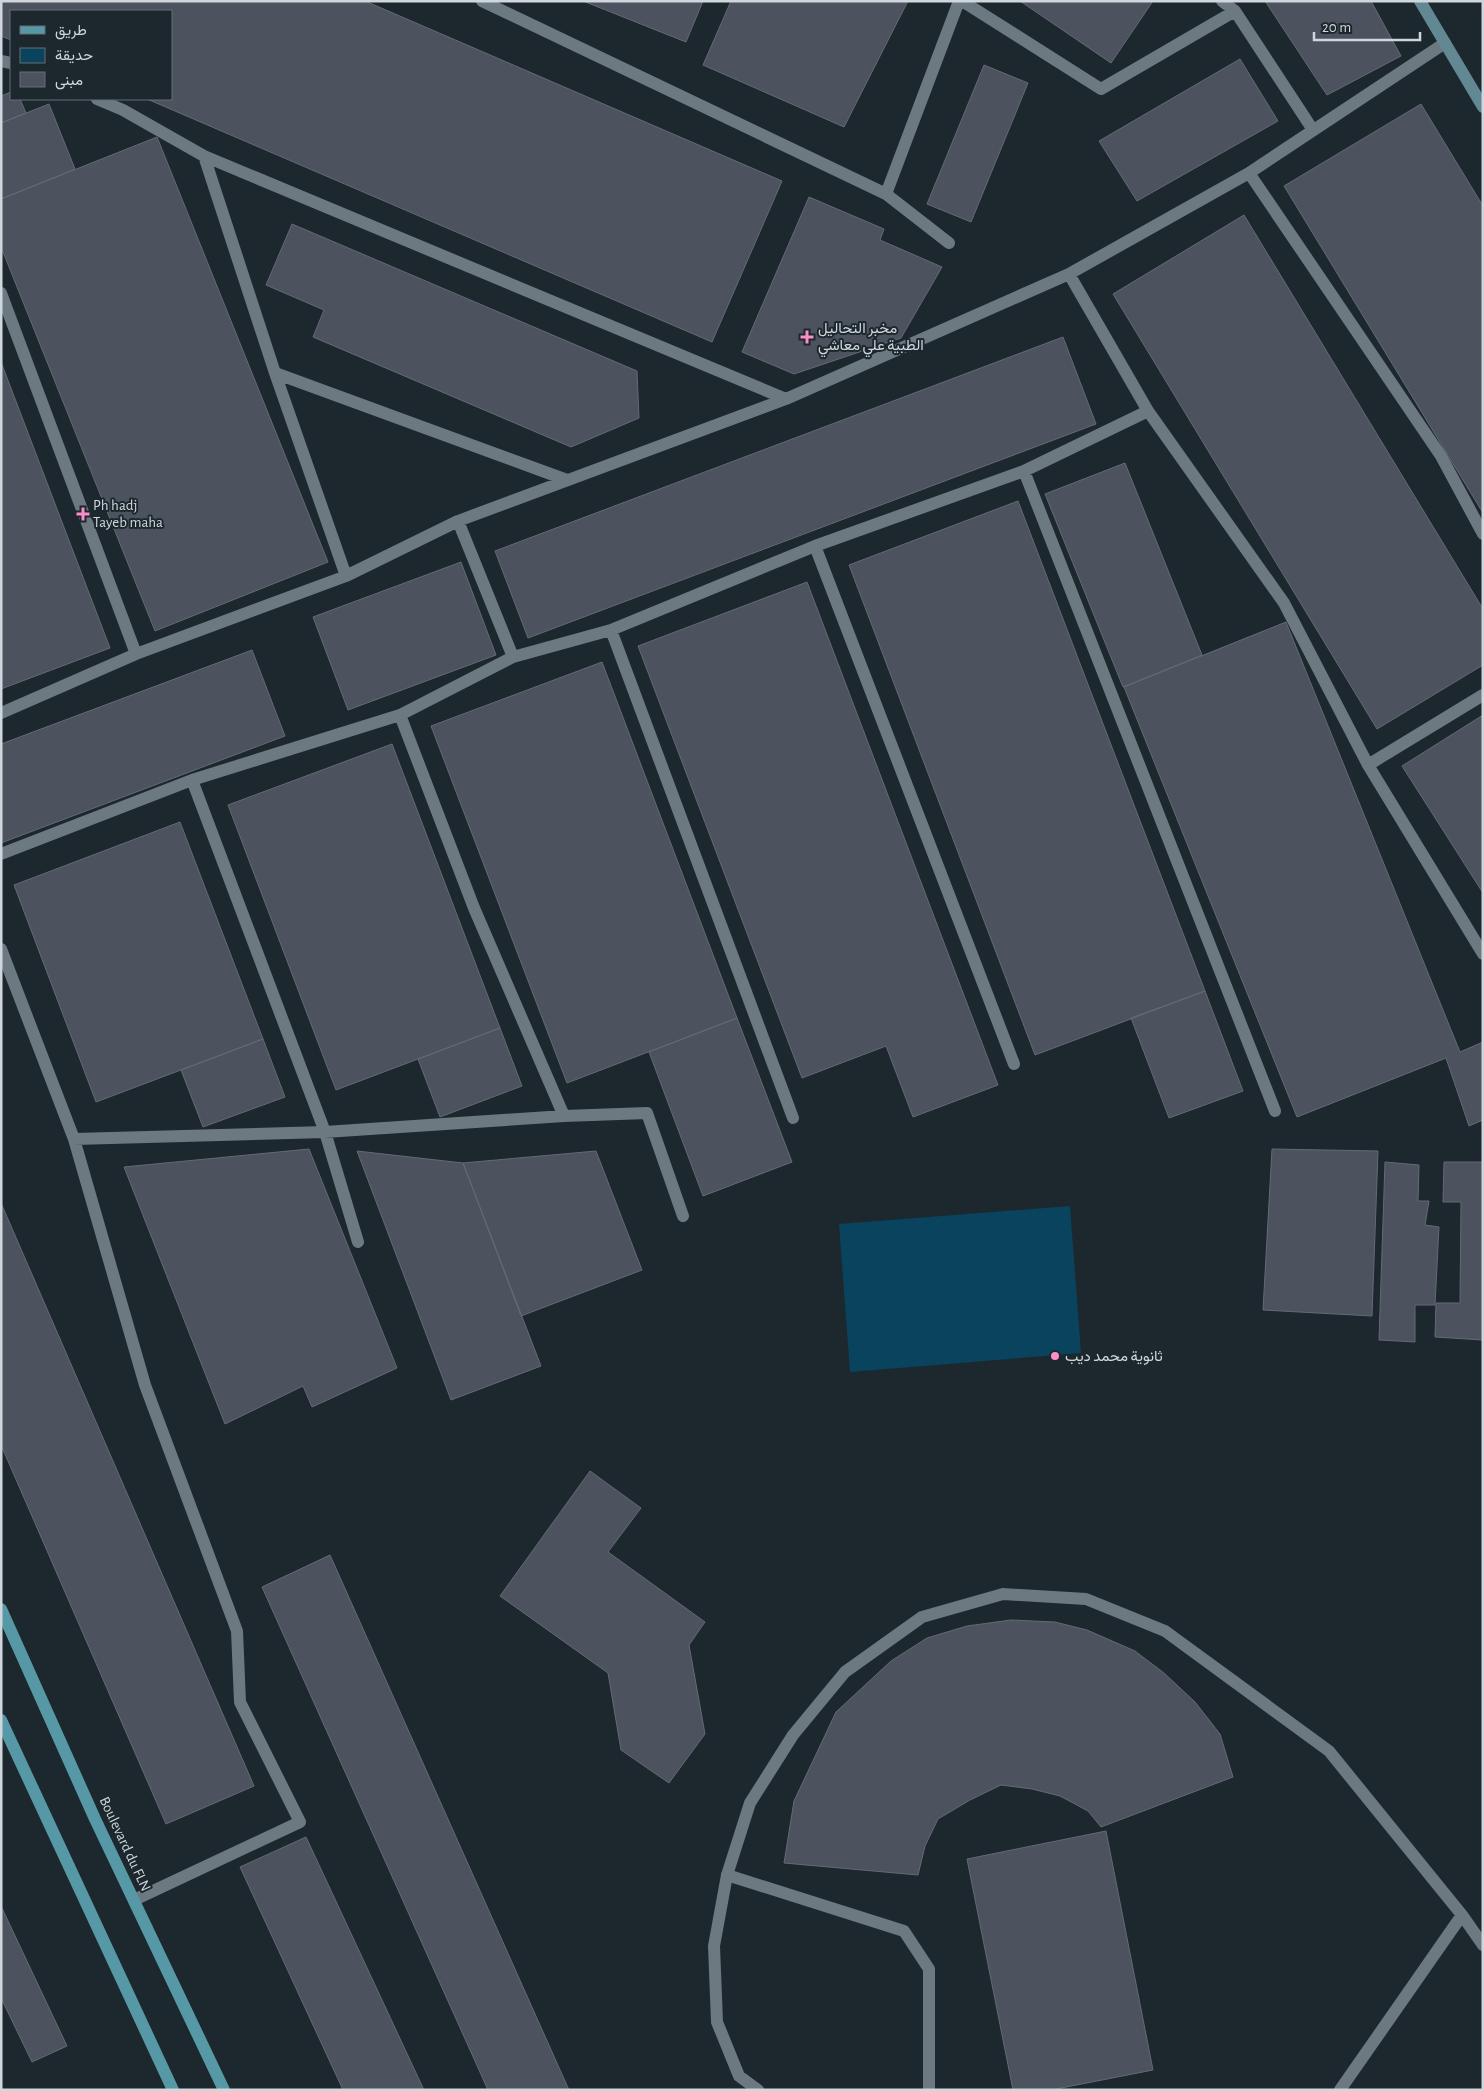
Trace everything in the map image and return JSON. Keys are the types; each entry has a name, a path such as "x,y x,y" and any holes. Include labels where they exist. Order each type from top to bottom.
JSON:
{"main road":[{"name":"Boulevard du FLN","path":"1,1609 95,1820 224,2090"},
{"path":"1,1720 173,2090"}],"street":[{"path":"482,1 886,194 950,243"},
{"path":"886,194 960,1 1101,90 1235,11"},
{"path":"1222,1 1235,11 1313,130"},
{"path":"1420,1 1483,107"},
{"path":"1,713 136,654 346,576 458,521 786,399 1069,274 1249,173 1444,43"},
{"path":"99,100 123,110 204,156 786,399"},
{"path":"204,156 275,373 346,576"},
{"path":"1249,173 1441,456 1483,534"},
{"path":"1069,274 1148,411 1284,603 1368,765 1483,954"},
{"path":"1,293 136,654"},
{"path":"275,373 567,480"},
{"path":"1,854 192,780 400,715 513,657 611,630 815,546 1024,471 1148,411"},
{"path":"1024,471 1275,1112"},
{"path":"458,521 513,657"},
{"path":"815,546 1014,1064"},
{"path":"611,630 793,1118"},
{"path":"1368,765 1483,694"},
{"path":"400,715 474,908 564,1116"},
{"path":"192,780 325,1132 358,1242"},
{"path":"1,949 74,1139 145,1385 237,1631 240,1702 300,1822 134,1900"},
{"path":"74,1139 325,1132 564,1116 647,1113 684,1216"},
{"path":"758,2090 739,2076 717,2022 714,1946 727,1875 750,1804 793,1735 845,1672 922,1618 1003,1594 1086,1599 1165,1631 1321,1745 1329,1751 1462,1916 1483,1945"},
{"path":"727,1875 904,1931 929,1969 929,2090"},
{"path":"1340,2090 1462,1916"}],"green space":[{"path":"1070,1206 1081,1353 850,1372 839,1224"}],"building":[{"path":"1,1 365,1 782,181 712,342 149,100 172,100 172,10 10,10 10,40 1,36"},
{"path":"583,1 703,1 686,42"},
{"path":"731,1 908,1 844,127 703,65"},
{"path":"1020,1 1153,1 1111,63"},
{"path":"1265,1 1371,1 1401,56 1327,95"},
{"path":"1240,59 1278,121 1137,201 1099,141"},
{"path":"984,65 1028,83 971,222 927,204"},
{"path":"10,92 10,100 20,100 26,113 1,123 1,96"},
{"path":"49,104 75,169 1,199 1,123"},
{"path":"1421,104 1483,206 1483,513 1284,186"},
{"path":"157,137 328,562 155,631 1,247 1,199"},
{"path":"809,197 884,229 880,240 942,267 901,338 794,374 742,352"},
{"path":"1244,215 1483,609 1483,665 1377,729 1113,294"},
{"path":"292,224 637,371 639,418 571,447 313,337 324,310 266,285"},
{"path":"1063,337 1096,424 528,638 495,551"},
{"path":"1,362 110,648 1,689"},
{"path":"1125,463 1202,655 1123,687 1045,494"},
{"path":"1018,501 1205,991 1035,1055 849,565"},
{"path":"461,562 496,655 348,710 313,617"},
{"path":"807,582 998,1085 913,1117 886,1046 802,1078 638,646"},
{"path":"1286,622 1460,1052 1483,1042 1483,1120 1469,1126 1446,1058 1297,1117 1124,687"},
{"path":"252,650 285,736 1,843 1,744"},
{"path":"602,662 737,1018 567,1083 431,726"},
{"path":"1483,715 1483,893 1402,766"},
{"path":"392,744 500,1028 336,1090 228,805"},
{"path":"180,822 263,1039 96,1102 14,885"},
{"path":"1205,991 1243,1091 1169,1118 1131,1018"},
{"path":"737,1018 792,1162 703,1196 649,1052"},
{"path":"500,1028 522,1086 440,1117 418,1059"},
{"path":"263,1039 285,1097 203,1127 181,1070"},
{"path":"309,1149 397,1368 312,1407 303,1386 225,1424 124,1167"},
{"path":"1272,1149 1378,1151 1372,1316 1263,1310"},
{"path":"357,1151 463,1163 541,1366 451,1400"},
{"path":"596,1151 642,1270 521,1316 463,1163"},
{"path":"1385,1162 1419,1165 1418,1201 1429,1201 1425,1225 1439,1227 1435,1305 1415,1305 1415,1342 1379,1340"},
{"path":"1444,1162 1483,1162 1483,1340 1435,1337 1436,1303 1460,1303 1461,1202 1443,1202"},
{"path":"1,1203 254,1786 166,1824 1,1445"},
{"path":"590,1471 641,1508 608,1552 705,1622 689,1645 705,1734 669,1783 621,1750 608,1673 500,1596"},
{"path":"330,1555 569,2090 488,2090 262,1587"},
{"path":"1011,1620 1055,1622 1087,1630 1135,1651 1164,1673 1195,1702 1220,1734 1233,1777 1101,1827 1088,1811 1060,1796 1032,1789 1001,1785 970,1800 938,1819 925,1846 918,1875 784,1863 794,1801 836,1712 891,1661 927,1638 967,1626"},
{"path":"1106,1831 1153,2070 1051,2090 1013,2090 967,1859"},
{"path":"306,1837 424,2090 343,2090 240,1867"},
{"path":"1,1906 67,2046 32,2062 1,1998"}],"place":[{"name":"مخبر التحاليل الطبية علي معاشي","path":"807,337"},
{"name":"Ph hadj Tayeb maha","path":"83,514"},
{"name":"ثانوية محمد ديب","path":"1055,1356"}]}
